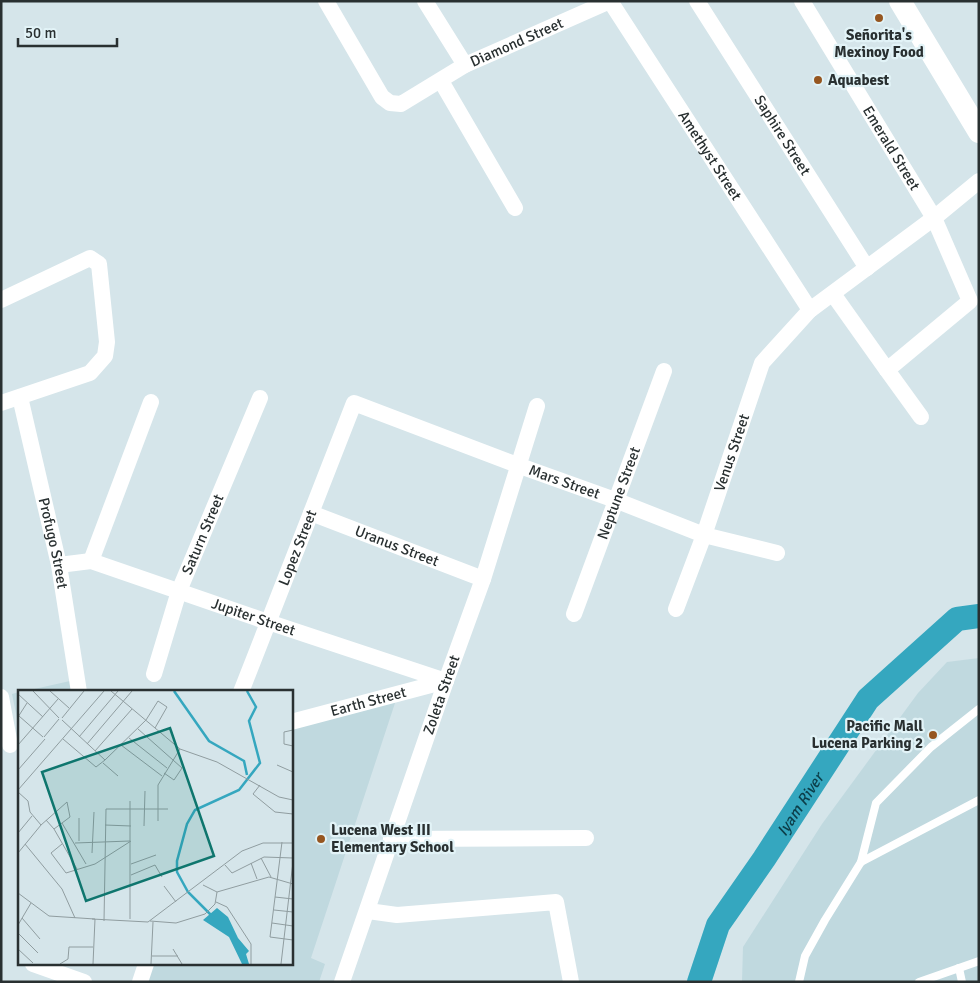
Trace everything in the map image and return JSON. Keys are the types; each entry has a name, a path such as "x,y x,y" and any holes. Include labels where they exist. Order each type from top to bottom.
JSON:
{"main road":[{"path":"900,1 979,132"}],"street":[{"path":"326,1 382,97 390,103 401,104 465,65"},
{"name":"Diamond Street","path":"425,1 465,65 610,1"},
{"name":"Amethyst Street","path":"610,1 810,310"},
{"name":"Saphire Street","path":"697,1 867,268"},
{"name":"Emerald Street","path":"802,1 934,218 970,301 887,370"},
{"path":"441,81 515,208"},
{"name":"Venus Street","path":"676,609 704,535 762,363 810,310 934,218 979,182"},
{"path":"1,300 90,258 99,264 107,342 105,356 90,373 1,403"},
{"path":"833,294 922,417"},
{"name":"Neptune Street","path":"574,614 664,372"},
{"name":"Profugo Street","path":"20,397 59,565 79,690"},
{"name":"Saturn Street","path":"154,674 179,591 260,398"},
{"path":"91,561 151,402"},
{"name":"Mars Street","path":"354,403 704,535 777,553"},
{"name":"Lopez Street","path":"242,690 354,403"},
{"name":"Zoleta Street","path":"342,982 483,579 520,466 537,406"},
{"name":"Uranus Street","path":"311,513 483,579"},
{"name":"Jupiter Street","path":"59,565 91,561 446,681"},
{"name":"Earth Street","path":"292,722 446,681"},
{"path":"1,697 10,745"},
{"path":"391,839 586,838"},
{"path":"368,911 396,915 556,902 571,982"},
{"path":"39,966 84,982"},
{"path":"140,982 145,966"}],"lane":[{"path":"799,982 805,956 861,862 876,803 931,748 979,709"},
{"path":"861,862 979,800"},
{"path":"918,982 979,961"},
{"path":"959,968 962,982"}],"shaded area":[{"path":"979,658 979,982 742,982 743,947 822,824 918,693 947,662"},
{"path":"70,681 72,690 30,690"},
{"path":"18,692 18,723 12,694"},
{"name":"Lucena West III Elementary School","path":"396,700 311,958 325,964 319,982 145,982 150,966 292,966 292,727"}],"waterway":[{"name":"Iyam River","path":"699,982 718,925 764,859 868,699 957,619 979,616"}],"place":[{"name":"Señorita's Mexinoy Food","path":"879,18"},
{"name":"Aquabest","path":"818,80"},
{"name":"Pacific Mall Lucena Parking 2","path":"933,735"},
{"name":"Lucena West III Elementary School","path":"321,839"}]}
